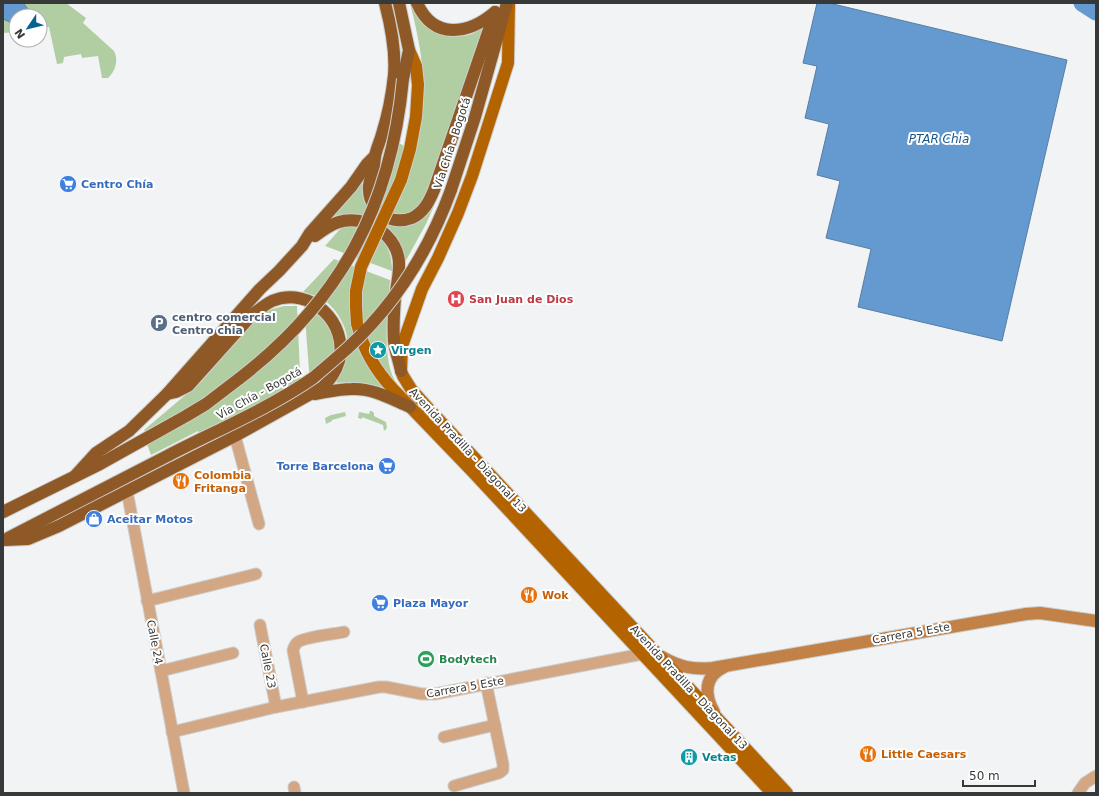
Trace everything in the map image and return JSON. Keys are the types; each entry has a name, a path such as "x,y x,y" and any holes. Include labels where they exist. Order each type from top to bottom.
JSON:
{"highway":[{"path":"385,3 395,56 394,72 388,111 375,156 374,169 369,184 369,190 370,197 376,209 388,218 395,220 411,219 419,215 425,209 434,190 495,12"},
{"path":"3,512 100,464 206,404 261,362 300,324 334,282 361,235 372,210 390,159 409,50 399,3"},
{"path":"417,3 424,16 430,22 448,29 458,30 467,29 484,20 495,12 503,3"},
{"name":"Vía Chía - Bogotá","path":"4,541 169,455 246,417 282,397 314,377 356,342 386,307 413,269 429,242 441,217 475,117 508,3"},
{"path":"302,246 310,233 351,187 367,164 375,156"},
{"path":"75,476 96,453 129,431 167,394 260,289 302,246 335,222 356,220 369,223 380,229 390,239 394,246 400,268 394,306 394,341 401,371"},
{"path":"4,541 28,539 59,526 235,436 322,387 332,376 339,363 341,351 340,339 333,322 322,308 312,302 300,298 286,298 273,301 261,307 250,317 188,386 167,394"},
{"path":"310,394 339,390 364,389 377,392 410,407"}],"main road":[{"path":"401,371 401,356 405,334 422,289 438,258 469,184 508,63 508,3"},
{"name":"Avenida Pradilla - Diagonal 13","path":"409,50 416,66 418,85 416,117 410,149 400,180 361,267 356,291 356,307 357,324 364,346 376,369 393,389 472,471 772,793"},
{"name":"Avenida Pradilla - Diagonal 13","path":"401,371 411,389 428,408 659,656 714,712 788,793"}],"street":[{"path":"235,436 259,524"},
{"name":"Calle 24","path":"127,491 184,793"},
{"path":"147,601 256,574"},
{"name":"Carrera 5 Este","path":"659,656 671,663 685,668 699,669 727,666 1026,614 1040,613 1096,621"},
{"name":"Calle 23","path":"260,625 276,707"},
{"path":"303,702 293,650 294,646 303,640 344,632"},
{"path":"161,671 233,653"},
{"name":"Carrera 5 Este","path":"172,732 276,707 379,687 422,694 435,694 642,654"},
{"name":"Carrera 5 Este","path":"714,712 708,702 707,696 710,679 717,670 727,666"},
{"path":"454,786 499,773 503,770 486,683"},
{"path":"444,737 495,725"},
{"path":"1078,793 1085,783 1096,776"}],"green space":[{"path":"3,3 66,3 86,18 83,23 114,51 116,66 113,73 108,78 102,78 98,56 82,58 81,54 64,57 63,63 57,64 48,27 48,8 8,8 8,33 3,33"},
{"path":"410,3 421,22 438,33 454,36 468,35 485,26 426,195 418,208 407,214 397,216 380,206 380,169 388,138 415,151 421,127 424,93 422,63"},
{"path":"362,181 363,195 366,205 380,219 388,223 405,225 421,220 428,214 435,204 404,264 367,217 355,214 343,214 330,217"},
{"path":"346,226 365,229 380,238 389,251 392,271 325,246 341,228"},
{"path":"334,259 390,280 387,316 388,357 390,369 394,379 409,399 374,385 337,383 335,379 347,343 346,331 340,318 326,301 317,296 303,292"},
{"path":"304,304 316,309 332,330 335,347 332,358 310,384"},
{"path":"284,306 297,306 301,394 206,446 198,431 151,455 147,444 189,422 182,411 145,431 144,430 202,381 256,318 269,310"},
{"path":"370,411 374,413 374,416 386,422 387,428 384,431 383,425 362,417 362,419 358,418 359,412 369,414"},
{"path":"345,412 346,416 332,420 326,424 325,418"}],"water":[{"path":"3,3 23,3 27,8 8,8 8,21 3,19"},
{"name":"PTAR Chia","path":"817,3 829,3 1067,60 1002,341 858,307 871,249 826,238 840,181 817,175 829,124 805,118 817,66 803,63"}],"waterway":[{"path":"1082,3 1096,12"}],"place":[{"name":"Centro Chía","path":"68,184"},
{"name":"San Juan de Dios","path":"456,299"},
{"name":"centro comercial Centro chia","path":"159,323"},
{"name":"Virgen","path":"378,350"},
{"name":"Torre Barcelona","path":"387,466"},
{"name":"Colombia Fritanga","path":"181,481"},
{"name":"Aceitar Motos","path":"94,519"},
{"name":"Wok","path":"529,595"},
{"name":"Plaza Mayor","path":"380,603"},
{"name":"Bodytech","path":"426,659"},
{"name":"Little Caesars","path":"868,754"},
{"name":"Vetas","path":"689,757"}]}
